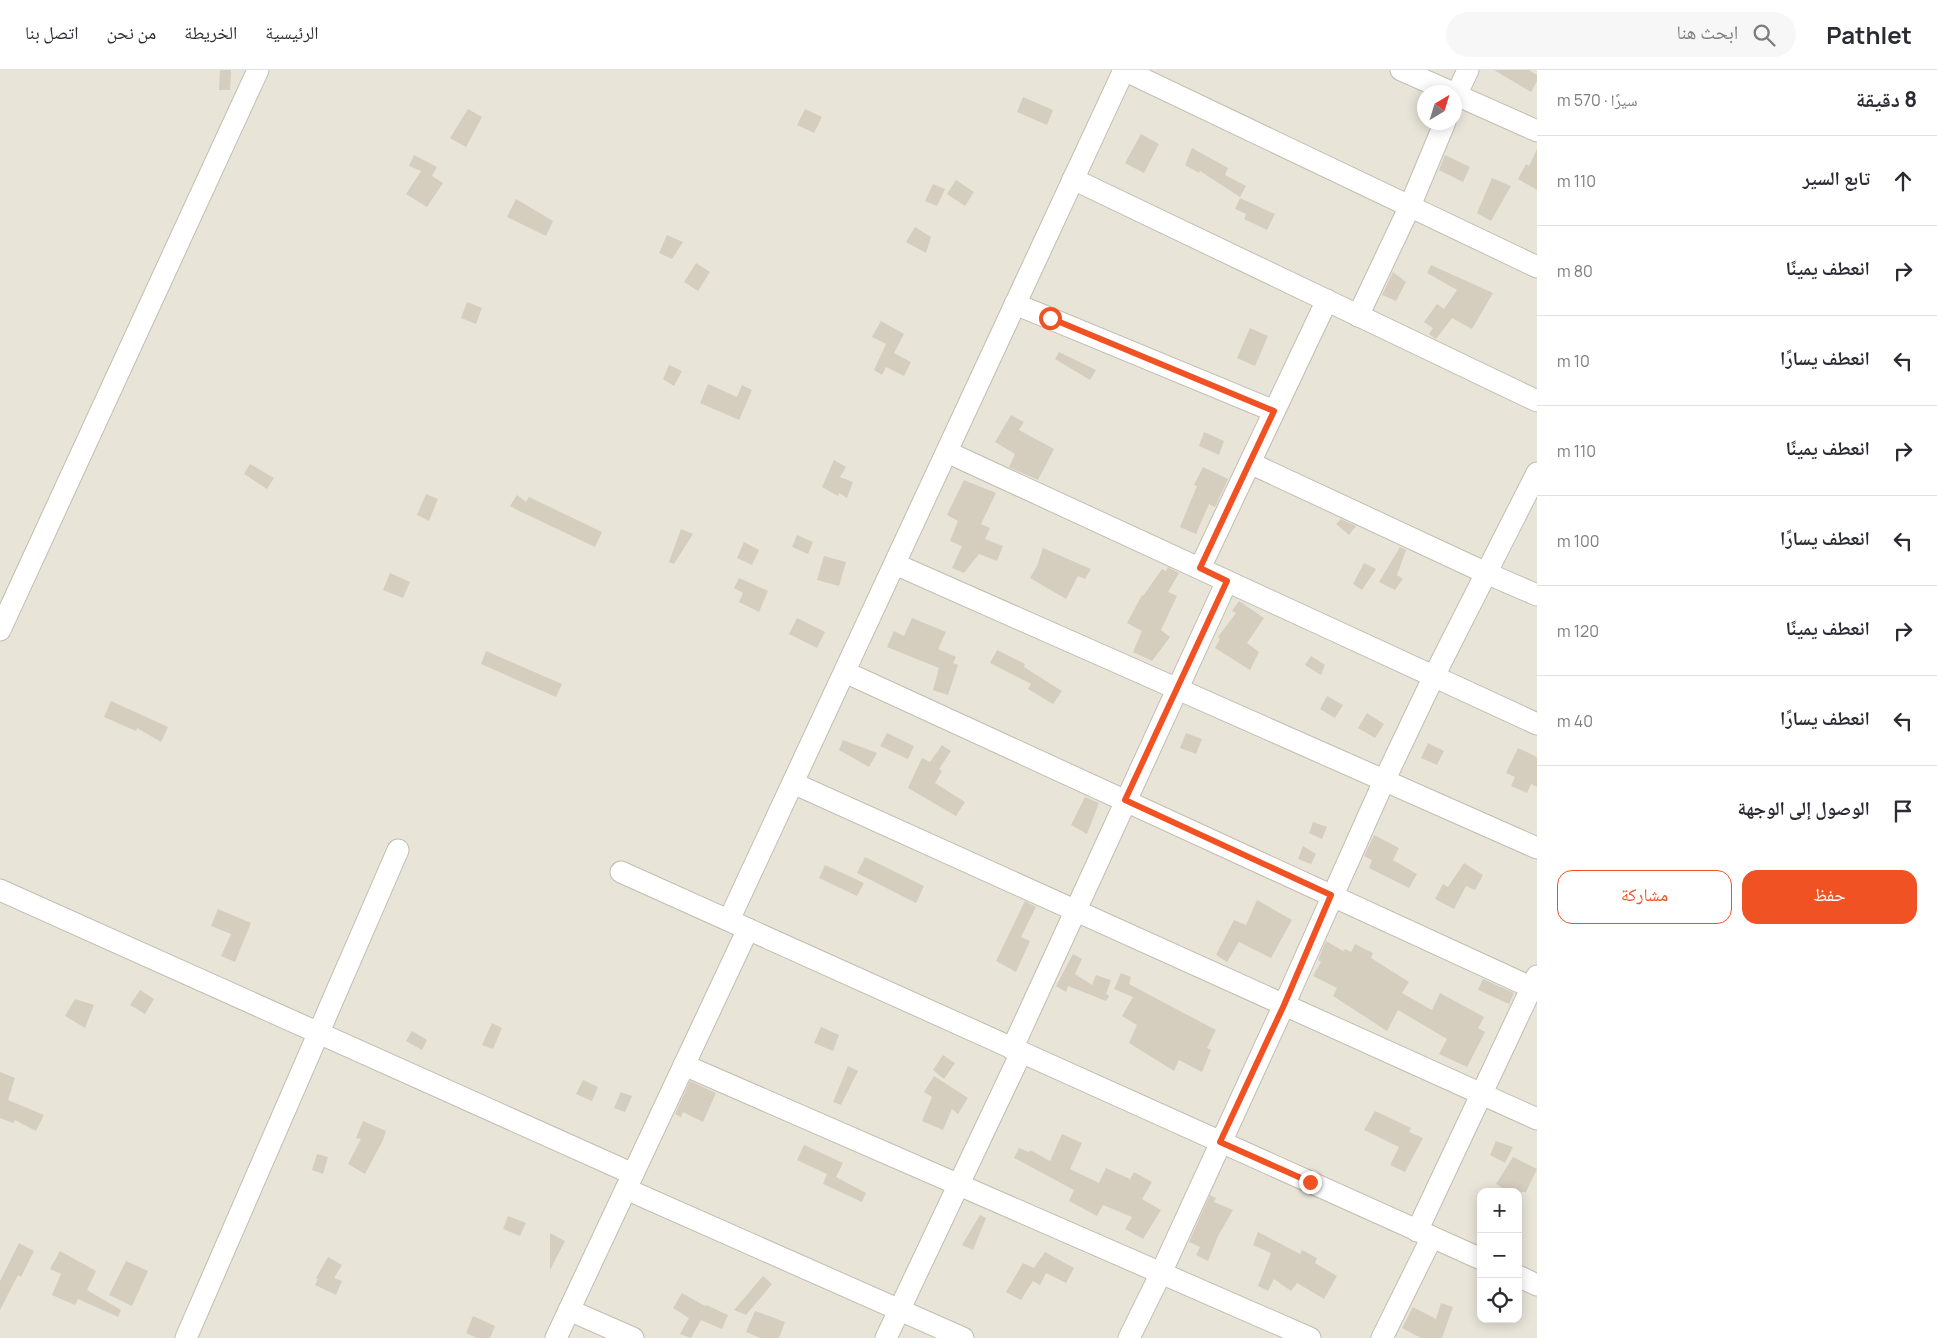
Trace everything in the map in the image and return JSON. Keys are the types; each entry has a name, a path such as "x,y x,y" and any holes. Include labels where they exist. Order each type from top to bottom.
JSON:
{"street":[{"path":"0,630 258,70"},
{"path":"556,1338 684,1065 793,783 1124,70 1537,267"},
{"path":"1401,70 1433,85"},
{"path":"1460,85 1468,70"},
{"path":"1462,98 1537,131"},
{"path":"1358,316 1410,206 1442,130"},
{"path":"1073,179 1537,401"},
{"path":"1200,568 1326,300"},
{"path":"1015,304 1274,411"},
{"path":"947,452 1537,724"},
{"path":"1250,463 1486,574 1537,595"},
{"path":"1129,1338 1161,1273 1284,1005 1331,895 1384,781 1434,676 1537,473"},
{"path":"894,564 1537,848"},
{"path":"886,1338 959,1185 1017,1051 1074,910 1227,581"},
{"path":"845,672 1331,895 1535,984 1481,1094 1382,1338"},
{"path":"793,783 1537,1119"},
{"path":"186,1338 398,850"},
{"path":"621,872 1477,1257"},
{"path":"0,890 318,1034 900,1310 963,1338"},
{"path":"684,1065 1310,1338"},
{"path":"1522,1278 1537,1285"},
{"path":"569,1310 633,1338"}],"shaded area":[{"path":"0,70 1537,70 1537,1338 0,1338"}],"building":[{"path":"220,70 231,70 230,90 219,90"},
{"path":"1494,70 1529,70 1537,75 1537,81 1531,92"},
{"path":"1023,97 1053,110 1047,125 1017,112"},
{"path":"468,109 482,117 466,147 450,138"},
{"path":"805,109 822,117 814,133 797,125"},
{"path":"1141,134 1159,144 1144,173 1125,163"},
{"path":"1192,148 1228,168 1225,175 1246,186 1240,197 1200,171 1199,173 1185,165"},
{"path":"1537,149 1537,190 1518,179 1526,164 1529,166"},
{"path":"414,155 437,167 432,176 443,183 427,207 406,194 421,171 409,166"},
{"path":"1445,155 1470,167 1463,182 1439,170"},
{"path":"1492,178 1511,186 1491,221 1477,213"},
{"path":"956,180 974,192 965,206 947,194"},
{"path":"933,184 945,189 937,206 925,201"},
{"path":"1240,198 1275,214 1267,230 1244,219 1246,214 1235,209"},
{"path":"516,199 553,221 546,236 507,217"},
{"path":"915,227 931,237 926,253 906,242"},
{"path":"667,235 683,242 672,259 659,253"},
{"path":"696,263 710,272 698,291 684,282"},
{"path":"1431,265 1493,293 1472,329 1452,318 1436,339 1429,334 1433,328 1424,322 1437,304 1444,309 1457,290 1427,273"},
{"path":"1393,272 1406,282 1396,301 1382,295"},
{"path":"467,302 482,308 476,324 461,318"},
{"path":"881,321 904,334 894,353 911,362 904,376 886,367 882,375 874,370 886,344 872,337"},
{"path":"1250,328 1268,336 1255,366 1237,358"},
{"path":"1059,352 1096,370 1090,380 1055,359"},
{"path":"669,365 682,371 674,386 663,379"},
{"path":"708,384 737,397 742,385 752,390 739,420 700,403"},
{"path":"1011,415 1024,422 1019,430 1054,449 1038,480 1009,467 1015,454 995,442"},
{"path":"1204,432 1224,441 1219,455 1199,446"},
{"path":"834,460 846,467 840,477 853,482 847,498 839,493 838,496 822,487"},
{"path":"250,464 274,478 267,489 244,474"},
{"path":"1203,467 1228,479 1215,507 1209,504 1196,534 1180,527 1197,486 1194,485"},
{"path":"964,480 996,493 981,524 990,528 985,539 1003,546 997,561 979,554 964,573 952,568 962,546 950,541 958,521 947,515"},
{"path":"426,494 438,499 429,521 417,515"},
{"path":"517,495 526,502 529,497 602,532 595,547 510,506"},
{"path":"1341,519 1356,526 1349,535 1336,524"},
{"path":"681,529 693,534 674,564 669,562"},
{"path":"797,535 813,542 808,554 792,547"},
{"path":"744,542 759,550 752,565 737,558"},
{"path":"1400,547 1406,550 1397,575 1403,579 1395,590 1379,582"},
{"path":"1043,548 1091,569 1085,579 1078,576 1066,599 1030,578 1037,566"},
{"path":"824,556 846,562 839,586 817,580"},
{"path":"1364,563 1376,569 1362,590 1353,584"},
{"path":"1168,567 1179,573 1168,592 1177,596 1161,630 1170,637 1152,661 1133,652 1142,631 1127,623 1142,595 1162,569 1166,571"},
{"path":"390,573 410,582 403,598 383,590"},
{"path":"739,578 768,591 759,612 739,602 743,593 734,588"},
{"path":"1239,601 1264,618 1247,643 1259,652 1250,670 1215,648 1220,639 1218,637 1236,613 1232,611"},
{"path":"797,618 825,632 817,648 789,634"},
{"path":"912,618 946,632 938,649 956,657 953,663 958,665 948,695 933,690 939,668 887,647 894,631 904,636"},
{"path":"997,650 1025,664 1024,667 1062,691 1053,704 1028,689 1031,684 990,663"},
{"path":"486,651 562,684 556,697 481,664"},
{"path":"1311,656 1325,665 1321,675 1305,665"},
{"path":"1327,696 1343,705 1335,718 1320,709"},
{"path":"111,701 168,727 161,742 137,728 136,731 104,717"},
{"path":"1367,713 1384,724 1375,738 1358,728"},
{"path":"887,733 914,746 908,759 880,746"},
{"path":"1186,733 1202,739 1196,754 1180,748"},
{"path":"843,740 877,753 869,767 839,750"},
{"path":"1428,743 1444,751 1437,765 1421,758"},
{"path":"942,745 951,751 939,769 942,771 935,783 965,802 956,816 908,788 922,758 930,762"},
{"path":"1518,748 1537,757 1537,787 1531,784 1527,793 1511,786 1515,777 1506,773"},
{"path":"1085,797 1099,803 1087,834 1071,825"},
{"path":"1313,822 1327,827 1322,839 1309,833"},
{"path":"1374,835 1399,848 1393,860 1417,874 1409,888 1369,868 1372,860 1364,856"},
{"path":"1303,846 1316,854 1311,864 1298,859"},
{"path":"865,857 924,886 916,903 857,873"},
{"path":"1464,863 1483,875 1475,890 1466,886 1454,909 1435,899 1443,884 1448,887"},
{"path":"825,865 864,883 857,896 819,878"},
{"path":"1257,900 1292,920 1271,958 1239,942 1227,962 1216,955 1234,920 1246,925"},
{"path":"1025,901 1036,907 1021,937 1030,941 1016,972 996,961"},
{"path":"218,909 251,923 235,962 221,956 231,934 211,926"},
{"path":"1326,941 1343,951 1345,949 1351,952 1355,944 1373,953 1371,958 1409,982 1402,993 1432,1010 1440,993 1484,1017 1478,1028 1485,1032 1467,1067 1439,1054 1447,1039 1398,1010 1387,1031 1333,996 1337,988 1313,976 1321,962 1318,960"},
{"path":"1073,954 1082,959 1075,974 1092,985 1096,975 1111,980 1106,994 1109,996 1106,1001 1068,986 1066,992 1056,986"},
{"path":"1121,973 1131,977 1129,984 1216,1030 1207,1048 1211,1050 1202,1072 1179,1060 1174,1071 1129,1043 1137,1025 1122,1016 1133,997 1114,989"},
{"path":"1483,979 1514,993 1509,1004 1478,990"},
{"path":"140,990 154,999 145,1014 130,1005"},
{"path":"75,999 94,1005 85,1028 65,1016"},
{"path":"492,1023 502,1028 493,1049 482,1045"},
{"path":"821,1027 839,1035 833,1051 814,1043"},
{"path":"412,1031 427,1040 422,1050 406,1041"},
{"path":"943,1055 955,1063 944,1079 933,1070"},
{"path":"848,1066 858,1071 841,1105 833,1102"},
{"path":"0,1072 15,1078 8,1100 44,1115 36,1131 15,1120 13,1123 0,1118"},
{"path":"934,1076 968,1098 958,1114 952,1109 943,1130 922,1121 932,1097 924,1092"},
{"path":"583,1080 598,1087 592,1101 576,1094"},
{"path":"690,1081 716,1093 703,1122 683,1112 681,1117 675,1114"},
{"path":"621,1092 632,1096 625,1112 614,1108"},
{"path":"1375,1111 1411,1128 1409,1132 1423,1138 1405,1172 1390,1165 1399,1147 1364,1130"},
{"path":"363,1121 386,1131 365,1174 348,1164 361,1139 356,1138"},
{"path":"1062,1134 1082,1143 1070,1169 1099,1183 1106,1168 1130,1179 1134,1172 1152,1182 1142,1199 1161,1210 1143,1239 1125,1229 1132,1217 1103,1205 1097,1216 1069,1201 1074,1190 1014,1158 1019,1148 1029,1152 1030,1150 1050,1161"},
{"path":"1496,1141 1513,1147 1505,1163 1490,1155"},
{"path":"804,1145 843,1163 836,1177 866,1193 862,1202 823,1184 827,1174 797,1160"},
{"path":"317,1154 328,1157 323,1174 312,1170"},
{"path":"1513,1157 1537,1169 1526,1192 1522,1192 1522,1188 1502,1188 1496,1184"},
{"path":"1210,1195 1216,1198 1214,1202 1233,1210 1218,1236 1208,1261 1196,1255 1200,1247 1189,1242"},
{"path":"980,1215 986,1218 973,1250 962,1245"},
{"path":"508,1216 526,1223 520,1236 503,1229"},
{"path":"1258,1232 1300,1254 1302,1250 1317,1258 1315,1263 1337,1276 1324,1299 1297,1283 1291,1291 1274,1279 1268,1291 1258,1286 1271,1253 1253,1245"},
{"path":"550,1233 565,1241 550,1270"},
{"path":"19,1243 34,1251 21,1277 18,1275 0,1310 0,1281"},
{"path":"60,1251 96,1271 87,1290 121,1310 118,1317 78,1299 75,1305 52,1295 61,1274 50,1269"},
{"path":"1045,1252 1074,1268 1066,1283 1046,1273 1040,1285 1033,1281 1021,1300 1006,1292 1023,1263 1034,1268"},
{"path":"328,1257 342,1265 334,1278 342,1281 336,1295 315,1285 318,1279 316,1278"},
{"path":"126,1261 148,1271 132,1306 109,1295"},
{"path":"763,1276 772,1284 746,1315 734,1310"},
{"path":"682,1293 705,1306 728,1315 722,1329 701,1320 691,1338 680,1334 689,1318 673,1308"},
{"path":"1441,1303 1453,1307 1442,1338 1421,1338 1402,1328 1413,1307 1436,1319"},
{"path":"755,1311 785,1322 779,1338 760,1338 746,1332"},
{"path":"473,1316 495,1326 490,1338 477,1338 466,1333"}],"route":[{"path":"1050,318 1274,411 1200,568 1227,581 1125,800 1331,895 1284,1005 1220,1142 1310,1182"}]}
